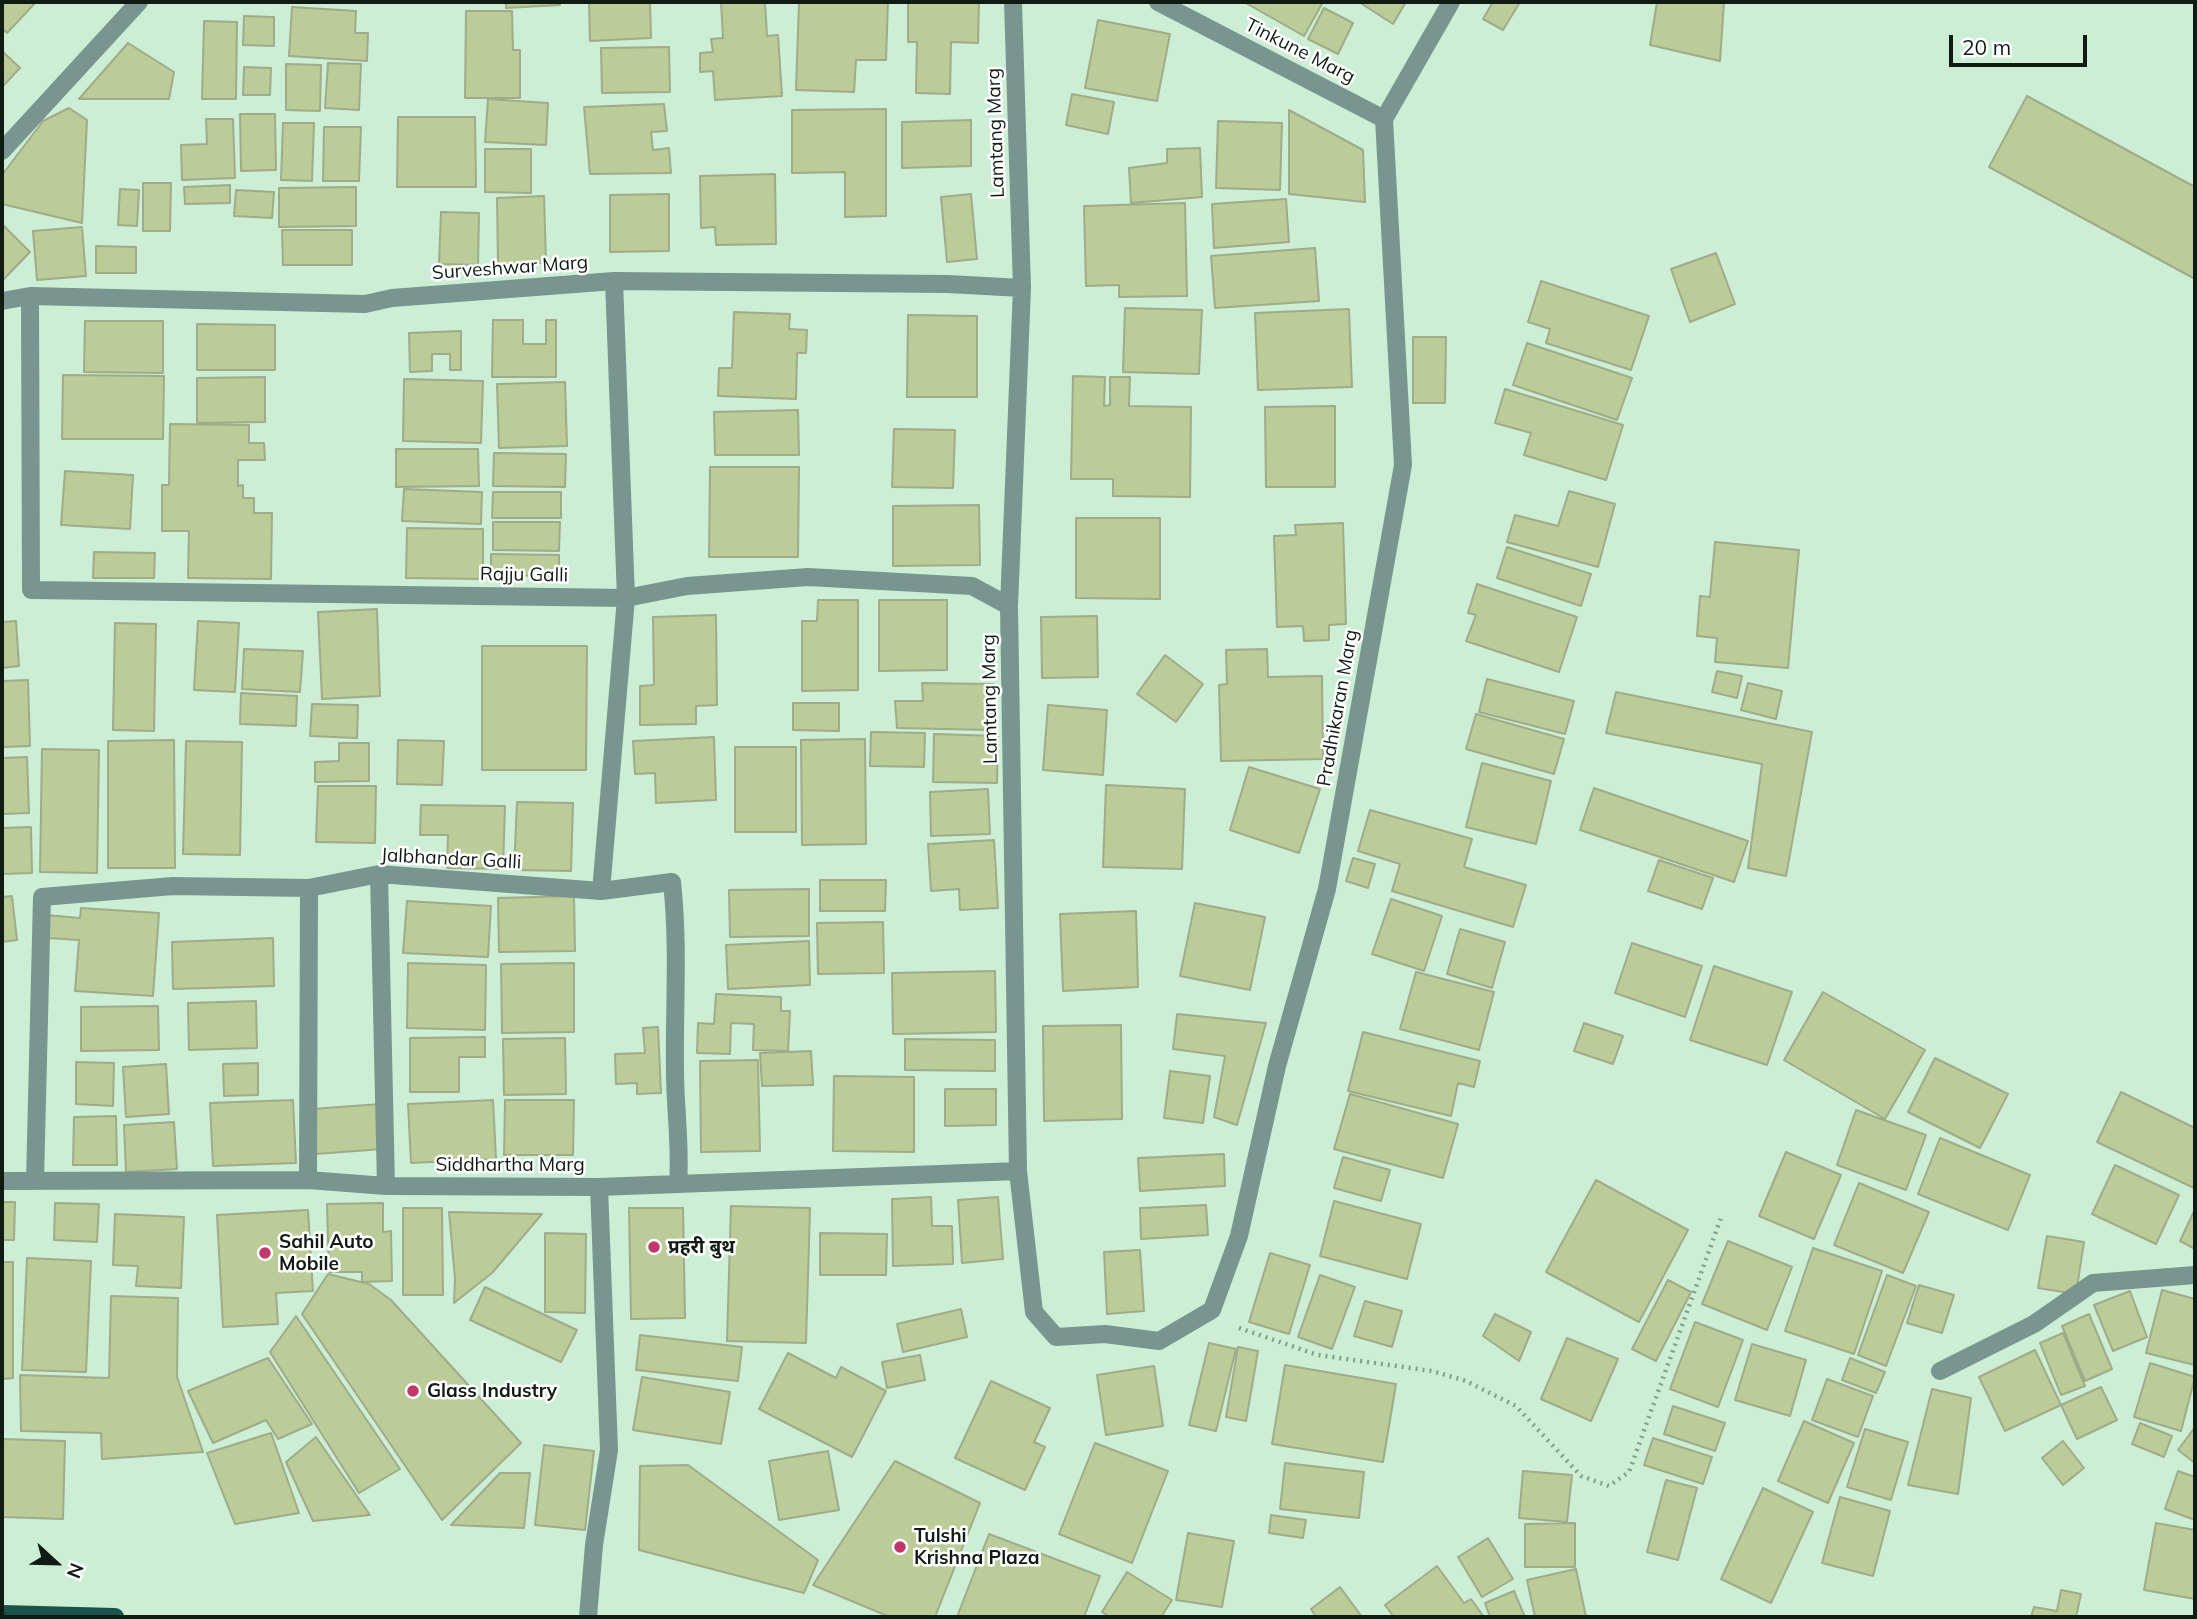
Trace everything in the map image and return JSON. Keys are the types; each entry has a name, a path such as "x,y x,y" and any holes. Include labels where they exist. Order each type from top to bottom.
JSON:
{"main road":[{"path":"2,1614 116,1617"}],"street":[{"path":"2,151 139,2"},
{"name":"Lamtang Marg","path":"1013,2 1022,288 1010,606 1018,1171 1034,1312 1056,1337 1105,1334 1159,1341 1212,1310"},
{"name":"Tinkune Marg","path":"1158,2 1384,119"},
{"path":"1384,119 1451,2"},
{"name":"Pradhikaran Marg","path":"1212,1310 1239,1236 1277,1066 1328,889 1403,465 1384,119"},
{"path":"601,891 626,597 614,281"},
{"name":"Surveshwar Marg","path":"2,301 30,296 365,304 391,298 614,281 948,284 1022,288"},
{"name":"Rajju Galli","path":"30,296 32,590 626,597 687,586 808,577 972,586 1010,606"},
{"path":"379,874 386,1186"},
{"name":"Jalbhandar Galli","path":"35,1181 42,897 173,886 309,888 379,874 601,891 672,882 678,938 675,1070 680,1161 678,1184"},
{"path":"308,1180 309,888"},
{"name":"Siddhartha Marg","path":"2,1181 308,1180 386,1186 599,1187 1018,1171"},
{"path":"588,1617 594,1545 609,1450 599,1187"},
{"path":"1940,1371 2034,1324 2093,1283 2195,1275"}],"path":[{"path":"1212,1310 1225,1321 1259,1337 1318,1355 1432,1371 1466,1381 1516,1406 1581,1476 1609,1486 1629,1472 1722,1214"}],"building":[{"path":"2,2 36,2 7,33 2,28"},
{"path":"506,2 560,2 560,5 506,8"},
{"path":"589,2 650,2 651,38 590,41"},
{"path":"721,2 765,2 767,36 778,35 782,96 715,100 713,71 700,72 700,53 713,52 711,39 723,38"},
{"path":"799,2 888,2 886,60 856,60 854,92 796,90"},
{"path":"908,2 979,2 978,43 951,42 950,94 916,93 917,42 908,42"},
{"path":"1244,2 1323,2 1304,36"},
{"path":"1359,2 1406,2 1393,24"},
{"path":"1493,2 1520,2 1503,30 1483,19"},
{"path":"1657,2 1724,2 1720,61 1650,45"},
{"path":"292,7 356,11 355,33 368,33 367,61 289,56"},
{"path":"1324,8 1353,23 1338,54 1308,39"},
{"path":"466,11 512,11 513,50 520,50 520,98 465,98"},
{"path":"244,16 274,17 274,46 243,45"},
{"path":"1098,20 1170,34 1157,101 1085,88"},
{"path":"204,21 237,22 236,99 202,99"},
{"path":"128,43 174,72 169,99 79,99"},
{"path":"669,47 670,92 602,93 601,48"},
{"path":"2,51 20,68 2,87"},
{"path":"328,63 361,64 359,110 325,108"},
{"path":"286,64 321,65 320,111 286,110"},
{"path":"244,67 271,68 270,95 243,95"},
{"path":"1072,94 1114,102 1108,134 1066,125"},
{"path":"2027,96 2195,187 2195,279 1989,167"},
{"path":"488,99 548,103 546,145 485,142"},
{"path":"664,104 667,131 651,132 653,150 669,148 671,173 590,174 584,107"},
{"path":"69,108 87,120 82,223 2,204 2,175 43,121"},
{"path":"886,109 886,216 845,217 845,172 792,173 792,110"},
{"path":"1289,110 1363,150 1365,202 1289,194"},
{"path":"240,114 275,114 276,170 241,171"},
{"path":"398,117 475,117 476,187 397,187"},
{"path":"206,119 233,119 235,178 182,180 181,145 207,144"},
{"path":"971,120 971,166 902,168 902,122"},
{"path":"1218,121 1282,123 1280,190 1216,188"},
{"path":"283,123 314,123 312,181 281,180"},
{"path":"324,127 361,127 359,181 323,181"},
{"path":"1200,148 1202,197 1131,203 1129,168 1167,163 1167,149"},
{"path":"485,149 531,149 531,193 485,192"},
{"path":"775,174 776,244 716,245 715,227 701,228 700,176"},
{"path":"143,183 171,183 170,231 143,231"},
{"path":"230,185 230,203 185,204 184,187"},
{"path":"356,187 356,226 279,227 279,188"},
{"path":"120,189 139,190 137,226 118,225"},
{"path":"236,190 274,192 272,218 234,216"},
{"path":"669,194 669,251 610,252 610,195"},
{"path":"971,194 977,259 947,262 941,197"},
{"path":"544,196 546,263 498,264 497,198"},
{"path":"1286,199 1289,242 1214,248 1212,204"},
{"path":"1185,203 1187,296 1119,297 1119,285 1086,286 1084,206"},
{"path":"441,212 479,213 478,265 439,264"},
{"path":"2,224 30,252 2,281"},
{"path":"82,227 86,276 37,280 33,231"},
{"path":"282,230 352,230 352,265 283,265"},
{"path":"96,246 136,247 136,273 96,273"},
{"path":"1315,248 1319,301 1215,308 1211,256"},
{"path":"1716,253 1735,304 1690,322 1671,269"},
{"path":"1541,281 1649,316 1631,370 1546,343 1550,329 1528,322"},
{"path":"1125,308 1202,310 1199,374 1123,372"},
{"path":"1349,309 1352,387 1258,390 1255,313"},
{"path":"734,312 790,314 789,329 807,330 806,353 797,353 796,399 718,396 719,368 732,368"},
{"path":"908,315 977,316 977,397 907,397"},
{"path":"493,320 523,320 523,344 546,344 546,320 556,320 556,377 492,377"},
{"path":"85,321 163,321 163,373 84,372"},
{"path":"197,324 275,325 275,370 197,370"},
{"path":"461,331 461,370 450,370 450,354 432,354 432,371 410,372 409,333"},
{"path":"1413,337 1446,337 1445,403 1413,403"},
{"path":"1527,343 1632,378 1617,420 1513,385"},
{"path":"63,375 164,376 163,439 62,439"},
{"path":"1073,376 1105,377 1104,406 1110,405 1110,377 1130,377 1129,406 1191,407 1190,497 1113,496 1113,479 1071,479"},
{"path":"265,377 265,422 197,423 197,378"},
{"path":"404,379 483,381 481,443 403,441"},
{"path":"565,382 567,446 499,448 497,384"},
{"path":"1505,389 1623,425 1606,480 1524,455 1531,433 1495,423"},
{"path":"1335,406 1335,487 1266,487 1265,407"},
{"path":"798,410 799,455 715,455 714,412"},
{"path":"170,424 249,425 249,443 264,443 265,460 238,460 238,486 243,485 243,498 254,498 254,513 272,513 271,579 188,578 189,531 162,531 162,485 169,485"},
{"path":"894,429 955,430 953,488 892,487"},
{"path":"396,449 478,449 479,486 396,487"},
{"path":"494,453 566,454 565,487 493,486"},
{"path":"710,467 799,467 798,557 709,557"},
{"path":"65,471 133,475 130,529 61,525"},
{"path":"404,489 482,492 481,524 402,521"},
{"path":"1569,491 1615,504 1598,567 1507,542 1515,515 1558,526"},
{"path":"493,492 561,492 561,518 492,518"},
{"path":"979,505 980,565 893,566 893,506"},
{"path":"1076,518 1160,518 1160,599 1076,598"},
{"path":"493,522 560,522 559,551 493,550"},
{"path":"1343,523 1346,624 1329,625 1329,640 1304,641 1303,626 1277,627 1274,536 1296,535 1295,525"},
{"path":"407,528 483,529 483,579 406,578"},
{"path":"1715,542 1799,550 1788,668 1715,662 1717,638 1697,636 1700,596 1710,597"},
{"path":"1507,547 1591,574 1581,606 1497,578"},
{"path":"94,552 155,553 154,578 93,578"},
{"path":"491,554 559,555 559,576 491,575"},
{"path":"1477,584 1577,617 1559,672 1466,641 1476,615 1468,613"},
{"path":"818,600 858,600 858,690 802,691 802,621 817,621"},
{"path":"879,600 947,600 947,670 879,671"},
{"path":"377,609 380,696 322,699 318,612"},
{"path":"716,615 717,705 696,706 696,724 640,725 640,686 654,685 653,617"},
{"path":"1097,616 1098,677 1042,678 1041,617"},
{"path":"16,621 19,666 2,668 2,622"},
{"path":"198,621 239,623 235,692 194,690"},
{"path":"115,623 156,624 154,731 113,730"},
{"path":"482,646 587,646 586,770 482,770"},
{"path":"244,649 303,651 300,692 242,689"},
{"path":"1267,649 1268,677 1322,676 1323,759 1221,761 1219,685 1227,684 1226,650"},
{"path":"1165,655 1203,684 1176,722 1137,694"},
{"path":"1717,671 1742,676 1737,698 1712,692"},
{"path":"1487,679 1574,701 1565,734 1479,712"},
{"path":"28,680 30,746 2,747 2,681"},
{"path":"922,683 994,684 991,730 897,728 895,701 923,701"},
{"path":"1748,683 1782,691 1776,719 1741,710"},
{"path":"1616,692 1812,732 1786,876 1748,868 1762,764 1606,733"},
{"path":"241,693 297,696 296,726 240,724"},
{"path":"793,703 839,703 839,731 793,730"},
{"path":"312,704 358,705 357,738 310,736"},
{"path":"1048,705 1107,710 1103,775 1043,770"},
{"path":"1476,714 1564,739 1554,774 1466,749"},
{"path":"871,732 925,733 924,767 870,766"},
{"path":"934,734 998,736 997,783 933,782"},
{"path":"714,737 716,800 656,803 655,773 635,774 633,741"},
{"path":"865,739 866,844 802,845 801,740"},
{"path":"174,740 175,868 108,868 108,741"},
{"path":"398,740 444,741 442,785 397,784"},
{"path":"186,741 242,742 240,855 183,854"},
{"path":"339,743 369,743 369,781 315,782 315,762 339,761"},
{"path":"735,747 796,747 796,832 735,832"},
{"path":"42,749 99,750 97,873 40,872"},
{"path":"27,757 29,813 2,814 2,758"},
{"path":"1482,763 1551,781 1536,844 1466,827"},
{"path":"1249,767 1320,789 1299,853 1230,830"},
{"path":"1106,785 1185,789 1182,869 1103,867"},
{"path":"318,786 376,786 375,843 316,842"},
{"path":"1594,788 1748,841 1734,882 1580,830"},
{"path":"988,789 990,834 931,836 930,792"},
{"path":"517,802 573,803 571,871 514,870"},
{"path":"421,805 505,806 503,869 447,868 448,835 420,835"},
{"path":"1370,810 1472,839 1464,867 1526,885 1513,927 1392,891 1400,864 1358,851"},
{"path":"31,827 32,873 2,874 2,828"},
{"path":"994,840 998,908 960,910 959,889 931,891 928,844"},
{"path":"1353,858 1375,864 1368,888 1346,881"},
{"path":"1659,860 1713,878 1702,909 1648,891"},
{"path":"820,880 886,880 885,911 820,911"},
{"path":"809,889 809,936 730,937 729,890"},
{"path":"12,896 17,940 2,942 2,897"},
{"path":"574,896 575,951 499,952 498,898"},
{"path":"1391,899 1442,916 1424,971 1372,954"},
{"path":"407,901 491,906 488,957 403,953"},
{"path":"1195,903 1265,917 1250,990 1180,976"},
{"path":"81,908 159,913 153,996 75,991 79,940 46,938 46,915 80,918"},
{"path":"1136,911 1138,987 1063,991 1060,914"},
{"path":"883,922 884,973 818,974 817,923"},
{"path":"1460,929 1505,942 1492,988 1447,974"},
{"path":"273,938 274,986 173,989 172,942"},
{"path":"809,941 810,985 728,989 726,945"},
{"path":"1632,943 1702,966 1685,1017 1615,993"},
{"path":"408,963 486,965 485,1030 407,1028"},
{"path":"574,963 574,1032 502,1033 501,964"},
{"path":"1714,966 1792,992 1767,1065 1690,1040"},
{"path":"995,971 996,1032 893,1034 892,973"},
{"path":"1416,972 1494,992 1479,1050 1400,1029"},
{"path":"1823,992 1925,1050 1885,1119 1784,1060"},
{"path":"716,994 781,997 781,1011 790,1011 788,1051 753,1050 754,1024 731,1023 730,1054 697,1053 698,1023 714,1024"},
{"path":"256,1001 257,1048 189,1050 188,1003"},
{"path":"158,1006 159,1050 81,1051 81,1007"},
{"path":"1177,1014 1266,1023 1237,1125 1214,1117 1225,1056 1173,1049"},
{"path":"1584,1023 1623,1036 1613,1064 1574,1051"},
{"path":"1121,1025 1122,1119 1044,1121 1043,1026"},
{"path":"658,1027 661,1093 637,1094 637,1083 616,1084 615,1054 645,1053 643,1028"},
{"path":"1363,1032 1480,1061 1474,1087 1458,1083 1451,1116 1348,1091"},
{"path":"485,1037 485,1057 459,1057 459,1092 410,1092 410,1038"},
{"path":"565,1038 566,1094 504,1095 503,1039"},
{"path":"905,1039 995,1040 995,1071 905,1070"},
{"path":"811,1051 813,1085 762,1086 760,1053"},
{"path":"1935,1058 2008,1094 1980,1148 1908,1112"},
{"path":"758,1060 760,1151 701,1152 700,1061"},
{"path":"76,1062 114,1063 113,1106 76,1104"},
{"path":"258,1063 258,1095 224,1096 223,1064"},
{"path":"166,1064 169,1114 126,1117 123,1067"},
{"path":"1170,1071 1210,1076 1203,1123 1164,1118"},
{"path":"834,1076 914,1077 914,1152 833,1151"},
{"path":"945,1089 996,1089 996,1125 945,1126"},
{"path":"2121,1092 2195,1128 2194,1188 2097,1142"},
{"path":"1350,1094 1458,1124 1443,1178 1334,1149"},
{"path":"293,1100 296,1163 213,1166 210,1103"},
{"path":"493,1100 496,1159 411,1163 408,1104"},
{"path":"505,1100 574,1100 573,1155 504,1155"},
{"path":"381,1104 383,1149 315,1154 312,1109"},
{"path":"1856,1110 1926,1135 1906,1190 1837,1165"},
{"path":"116,1116 117,1165 73,1165 74,1117"},
{"path":"174,1122 177,1169 126,1172 124,1125"},
{"path":"1940,1138 2030,1175 2008,1230 1918,1194"},
{"path":"1786,1152 1841,1175 1814,1239 1759,1216"},
{"path":"1224,1154 1225,1186 1140,1191 1138,1158"},
{"path":"1343,1157 1390,1170 1381,1201 1334,1188"},
{"path":"2115,1165 2179,1195 2156,1244 2092,1214"},
{"path":"1596,1180 1688,1230 1639,1322 1546,1272"},
{"path":"1859,1183 1929,1212 1903,1273 1834,1245"},
{"path":"931,1197 932,1226 952,1226 953,1264 893,1266 892,1199"},
{"path":"998,1197 1003,1259 962,1263 958,1200"},
{"path":"1334,1201 1421,1224 1407,1279 1320,1256"},
{"path":"2,1202 15,1202 14,1240 2,1240"},
{"path":"55,1203 99,1204 97,1242 54,1240"},
{"path":"383,1203 383,1232 391,1231 392,1281 362,1282 362,1272 329,1272 327,1204"},
{"path":"1206,1205 1208,1235 1141,1239 1140,1208"},
{"path":"731,1206 810,1208 806,1343 727,1341"},
{"path":"403,1208 442,1208 443,1295 403,1295"},
{"path":"629,1208 683,1208 685,1318 631,1319"},
{"path":"2195,1209 2195,1249 2180,1241"},
{"name":"Sahil Auto Mobile","path":"308,1210 313,1291 276,1293 278,1324 223,1327 217,1215"},
{"path":"449,1212 542,1214 492,1273 454,1303 455,1279"},
{"path":"115,1214 184,1217 181,1288 136,1286 138,1266 113,1265"},
{"path":"545,1233 586,1234 585,1313 545,1312"},
{"path":"820,1233 887,1234 886,1275 820,1275"},
{"path":"2047,1236 2084,1242 2076,1294 2038,1288"},
{"path":"1728,1241 1792,1267 1767,1330 1702,1304"},
{"path":"1813,1248 1882,1271 1854,1354 1785,1331"},
{"path":"1140,1250 1144,1311 1107,1314 1104,1252"},
{"path":"1270,1253 1310,1265 1289,1334 1249,1322"},
{"path":"27,1258 91,1261 86,1372 22,1370"},
{"path":"2,1262 13,1262 13,1378 2,1379"},
{"name":"Glass Industry","path":"328,1274 369,1284 391,1300 521,1443 442,1520 302,1314"},
{"path":"1320,1275 1355,1287 1332,1349 1298,1337"},
{"path":"1887,1275 1916,1286 1886,1366 1858,1355"},
{"path":"1668,1280 1691,1292 1656,1361 1632,1349"},
{"path":"1919,1285 1954,1295 1942,1333 1907,1323"},
{"path":"485,1287 577,1330 561,1362 470,1320"},
{"path":"2162,1290 2195,1299 2195,1365 2146,1353"},
{"path":"2130,1291 2147,1337 2113,1351 2094,1305"},
{"path":"111,1296 178,1298 177,1377 203,1452 102,1459 101,1433 21,1431 20,1375 109,1378"},
{"path":"1365,1301 1402,1311 1392,1347 1354,1336"},
{"path":"961,1309 967,1337 903,1352 897,1324"},
{"path":"1495,1314 1531,1332 1519,1361 1483,1336"},
{"path":"2089,1314 2112,1369 2085,1381 2062,1326"},
{"path":"296,1316 400,1469 359,1493 270,1352"},
{"path":"1695,1322 1743,1340 1718,1407 1670,1389"},
{"path":"2063,1333 2085,1386 2061,1395 2040,1343"},
{"path":"640,1335 742,1347 738,1381 636,1370"},
{"path":"1567,1338 1618,1359 1591,1421 1541,1399"},
{"path":"1209,1343 1236,1349 1216,1431 1189,1425"},
{"path":"1752,1344 1806,1360 1790,1416 1735,1400"},
{"path":"1238,1347 1258,1351 1246,1421 1226,1417"},
{"path":"2035,1350 2061,1405 2005,1431 1979,1377"},
{"path":"788,1353 836,1378 841,1367 886,1391 852,1457 759,1409"},
{"path":"920,1355 925,1380 887,1388 882,1362"},
{"path":"268,1358 312,1424 278,1439 266,1420 213,1443 188,1391"},
{"path":"1850,1358 1885,1372 1876,1393 1842,1380"},
{"path":"2150,1363 2195,1377 2181,1431 2134,1417"},
{"path":"1285,1365 1396,1384 1383,1462 1272,1444"},
{"path":"1154,1366 1163,1426 1106,1435 1097,1375"},
{"path":"642,1377 730,1392 721,1444 633,1430"},
{"path":"1827,1379 1873,1396 1858,1437 1812,1420"},
{"path":"991,1381 1050,1408 1034,1442 1045,1447 1025,1490 955,1458"},
{"path":"2101,1387 2117,1420 2077,1439 2061,1405"},
{"path":"1932,1389 1971,1398 1958,1494 1908,1485"},
{"path":"1673,1406 1725,1423 1715,1451 1664,1434"},
{"path":"1804,1421 1854,1443 1828,1503 1778,1481"},
{"path":"2140,1423 2172,1436 2164,1457 2132,1444"},
{"path":"2195,1427 2195,1463 2178,1450"},
{"path":"1865,1429 1908,1442 1891,1500 1847,1487"},
{"path":"271,1433 299,1513 235,1524 207,1453"},
{"path":"316,1437 370,1515 313,1521 286,1462"},
{"path":"1653,1438 1712,1457 1703,1484 1644,1465"},
{"path":"2,1439 65,1441 63,1519 2,1517"},
{"path":"2063,1441 2084,1468 2063,1485 2042,1458"},
{"path":"1095,1443 1168,1471 1132,1563 1059,1534"},
{"path":"544,1445 594,1451 585,1530 535,1525"},
{"path":"828,1451 839,1510 779,1520 769,1461"},
{"name":"Tulshi Krishna Plaza","path":"895,1461 980,1503 935,1617 890,1617 813,1585"},
{"path":"1285,1463 1364,1472 1359,1518 1280,1509"},
{"path":"688,1465 818,1560 804,1593 639,1550 640,1466"},
{"path":"1523,1471 1572,1475 1567,1522 1519,1518"},
{"path":"2178,1471 2195,1477 2195,1520 2165,1509"},
{"path":"500,1473 530,1473 524,1528 451,1525"},
{"path":"1666,1480 1697,1488 1678,1560 1647,1552"},
{"path":"1763,1488 1813,1512 1771,1603 1721,1579"},
{"path":"1840,1497 1890,1511 1873,1576 1822,1563"},
{"path":"1271,1515 1306,1520 1303,1538 1269,1533"},
{"path":"1575,1523 1575,1567 1525,1567 1525,1524"},
{"path":"2156,1523 2195,1530 2195,1599 2144,1590"},
{"path":"1188,1533 1234,1541 1222,1607 1176,1600"},
{"path":"989,1534 1100,1576 1084,1617 957,1617"},
{"path":"1488,1538 1513,1579 1482,1597 1458,1557"},
{"path":"1437,1566 1464,1603 1471,1599 1484,1617 1394,1617 1385,1605"},
{"path":"1576,1569 1586,1617 1535,1617 1527,1580"},
{"path":"1127,1572 1172,1600 1161,1617 1110,1617 1102,1612"},
{"path":"1340,1587 1362,1617 1316,1617 1311,1609"},
{"path":"2061,1590 2081,1594 2076,1617 2031,1617 2034,1607 2057,1611"},
{"path":"1514,1591 1525,1617 1490,1617 1485,1603"}],"place":[{"name":"प्रहरी बुथ","path":"654,1247"},
{"name":"Sahil Auto Mobile","path":"265,1253"},
{"name":"Glass Industry","path":"413,1391"},
{"name":"Tulshi Krishna Plaza","path":"900,1547"}]}
